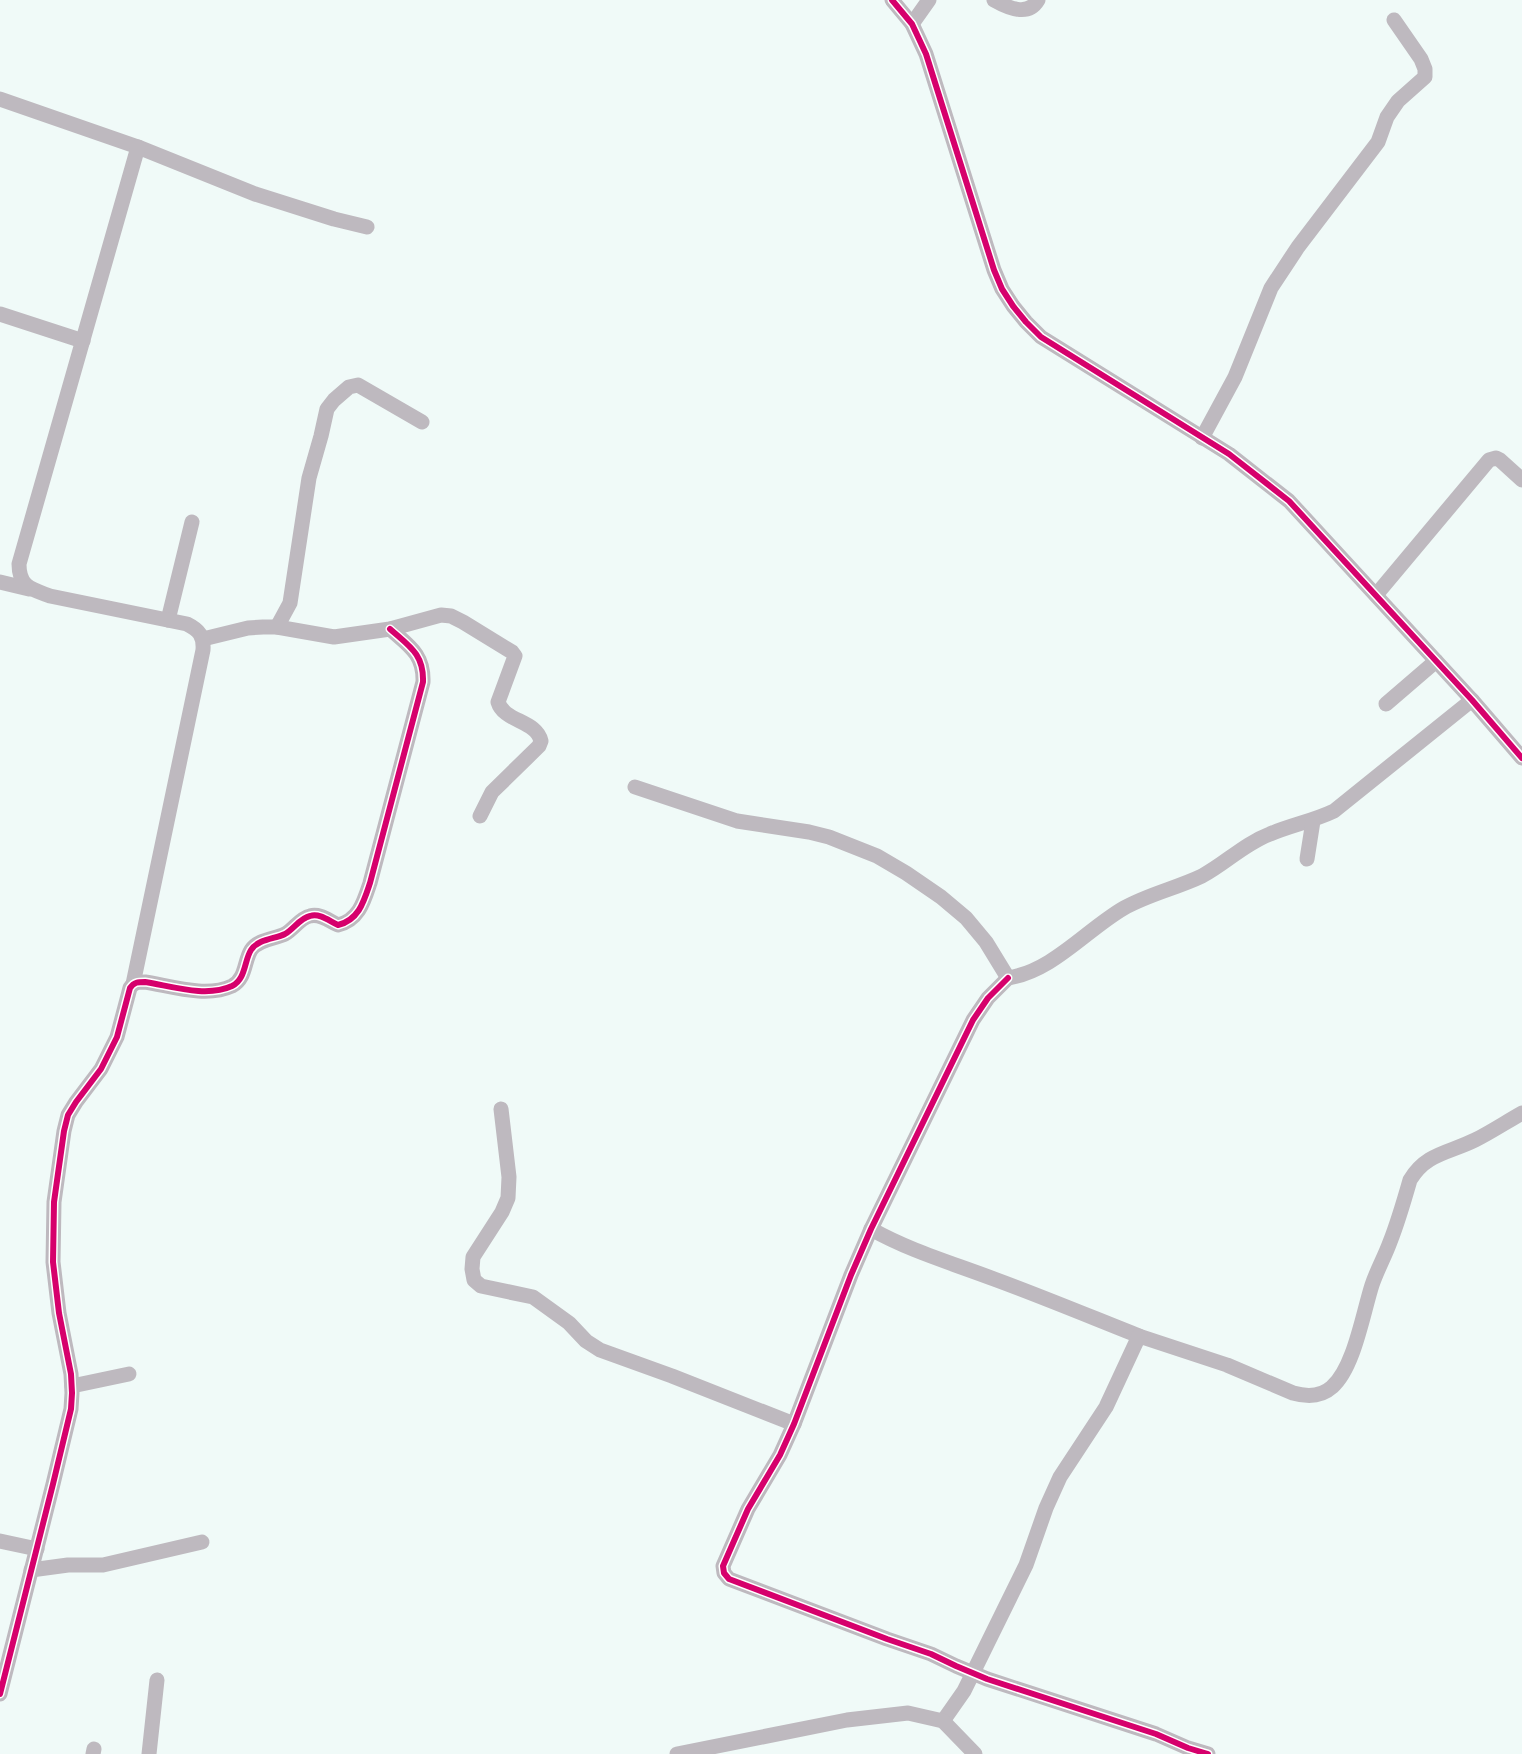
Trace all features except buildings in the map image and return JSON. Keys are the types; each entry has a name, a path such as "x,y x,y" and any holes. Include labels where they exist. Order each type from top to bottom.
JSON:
{"street":[{"path":"892,0 912,24 928,60 994,270 1002,289 1026,322 1055,347 1202,438 1256,474 1289,500 1472,700 1522,758"},
{"path":"912,24 929,0"},
{"path":"994,0 1008,7 1023,10 1034,6 1038,0"},
{"path":"1202,438 1235,377 1271,288 1298,247 1378,142 1387,117 1398,101 1424,77 1425,69 1421,59 1394,20"},
{"path":"0,99 138,147 255,194 334,219 367,227"},
{"path":"29,588 22,581 19,573 19,564 138,147"},
{"path":"0,314 83,341"},
{"path":"276,627 290,603 308,478 327,409 349,387 358,385 422,422"},
{"path":"1376,595 1489,460 1496,458 1500,460 1522,480"},
{"path":"168,620 192,522"},
{"path":"0,582 29,588 50,596 187,624 200,632 204,650 133,984 130,988 117,1037 101,1068 68,1116 60,1156 54,1202 53,1262 59,1313 72,1386 71,1409 0,1694"},
{"path":"203,639 248,628 276,627 334,637 390,629 441,615 451,616 512,652 514,654 512,665 498,702 499,706 504,712 534,729 540,734 542,741 492,792 480,816"},
{"path":"133,984 145,982 200,991 223,989 236,983 242,975 248,956 256,944 283,935 310,916 320,916 338,924 352,919 358,912 370,883 423,682 423,668 419,658 390,629"},
{"path":"1386,704 1436,661"},
{"path":"1208,1754 1188,1748 1156,1734 1064,1706 972,1673 931,1654 729,1579 724,1573 723,1566 748,1509 780,1455 794,1424 827,1335 871,1229 973,1020 988,998 1008,978 1021,976 1039,969 1125,908 1204,874 1257,839 1282,829 1313,821 1343,805 1472,700"},
{"path":"635,787 737,821 810,832 829,837 877,856 899,868 941,897 966,918 986,942 1008,978"},
{"path":"1307,859 1313,821"},
{"path":"501,1109 509,1177 508,1198 502,1212 473,1257 472,1269 474,1280 481,1286 533,1297 562,1317 586,1341 600,1350 794,1424"},
{"path":"871,1229 921,1254 1009,1284 1139,1336 1227,1365 1293,1393 1313,1396 1332,1388 1349,1364 1373,1282 1390,1242 1410,1180 1415,1172 1428,1160 1475,1140 1522,1113"},
{"path":"944,1722 964,1692 1026,1565 1046,1508 1060,1477 1106,1407 1139,1336"},
{"path":"72,1386 129,1374"},
{"path":"0,1541 37,1549"},
{"path":"31,1570 68,1565 103,1565 202,1542"},
{"path":"149,1754 157,1680"},
{"path":"677,1754 847,1720 908,1713 944,1722 975,1754"}],"cycle path":[{"path":"892,0 912,24 926,54 994,270 1002,289 1026,322 1041,337 1229,454 1289,501 1472,700 1522,758"},
{"path":"0,1694 71,1409 71,1374 59,1313 53,1262 54,1202 68,1115 101,1069 117,1037 130,988 133,985 138,982 145,982 200,991 211,991 232,986 240,979 254,946 285,934 306,917 314,915 338,925 351,919 360,909 370,883 423,682 423,672 418,657 390,629"},
{"path":"1008,978 988,998 973,1020 871,1229 851,1275 794,1424 780,1455 748,1509 723,1566 724,1573 729,1579 931,1654 987,1679 1156,1734 1188,1748 1208,1754"}]}
